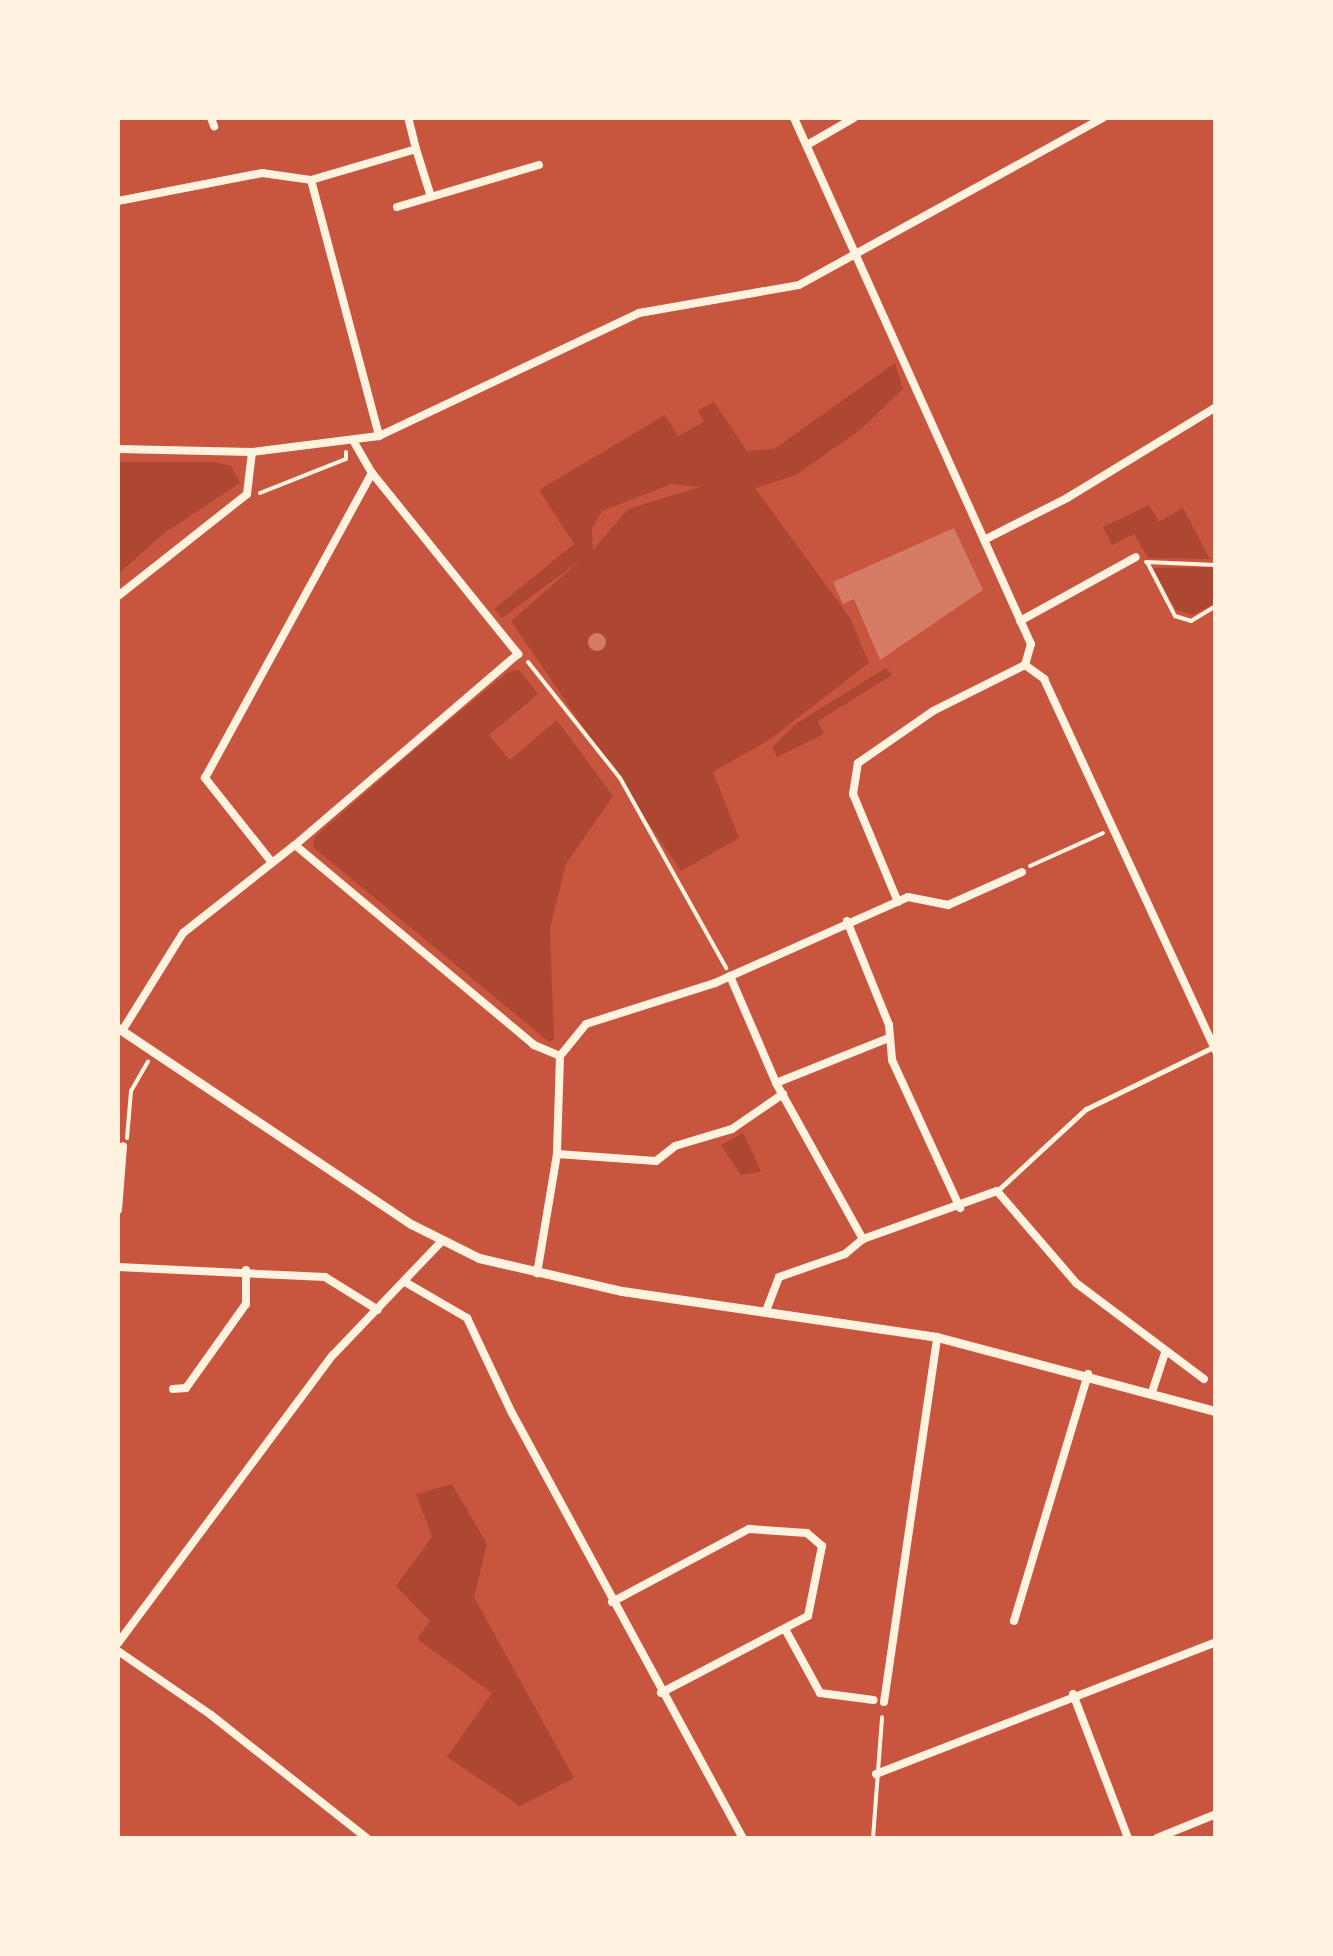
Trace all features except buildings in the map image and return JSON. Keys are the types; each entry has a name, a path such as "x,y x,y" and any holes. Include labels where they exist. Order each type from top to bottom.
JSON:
{"street":[{"path":"408,118 431,196"},
{"path":"794,118 1031,644 1025,665 933,711 869,752 852,776 852,794 898,902"},
{"path":"807,145 854,118"},
{"path":"118,450 252,452 380,436 639,313 776,292 856,254 1103,118"},
{"path":"118,201 262,173 311,180 416,149"},
{"path":"397,206 539,165"},
{"path":"311,180 380,436"},
{"path":"984,540 1067,498 1216,406"},
{"path":"350,442 518,654 296,844 270,860 183,933 120,1030 441,1242 536,1275 937,1337 1216,1411"},
{"path":"118,596 250,490 252,452"},
{"path":"270,860 210,790 207,770 372,473"},
{"path":"1020,621 1136,557"},
{"path":"766,1311 779,1278 845,1254 862,1239 960,1208 997,1191 1086,1109 1215,1048 1044,679 1025,665"},
{"path":"296,844 534,1045 560,1056"},
{"path":"536,1275 557,1154 560,1056 586,1024 730,976 908,897 948,904 1022,872"},
{"path":"847,921 888,1025 886,1039 960,1208"},
{"path":"730,976 776,1083 862,1239"},
{"path":"776,1083 886,1039"},
{"path":"557,1154 656,1161 675,1146 732,1128 783,1094"},
{"path":"118,1210 123,1146"},
{"path":"997,1191 1076,1283 1204,1379"},
{"path":"118,1643 334,1355 441,1242"},
{"path":"118,1267 246,1270 325,1277 378,1310"},
{"path":"174,1389 186,1388 246,1304 246,1270"},
{"path":"405,1282 467,1318 612,1602 743,1838"},
{"path":"784,1628 820,1693 879,1701 937,1337"},
{"path":"1152,1392 1165,1353"},
{"path":"1014,1620 1088,1374"},
{"path":"612,1602 749,1529 807,1533 822,1546 812,1608 784,1628 662,1693"},
{"path":"876,1774 1073,1694 1216,1642"},
{"path":"118,1651 355,1835 367,1838"},
{"path":"1073,1694 1128,1838"},
{"path":"1157,1838 1216,1814"}],"lane":[{"path":"873,1838 882,1718"}],"path":[{"path":"250,490 262,494 346,459 350,442"},
{"path":"1215,563 1147,562 1176,616 1190,620 1216,606"},
{"path":"518,654 620,778 730,976"},
{"path":"1022,872 1112,829"},
{"path":"123,1146 131,1091 155,1051"}],"shaded area":[{"path":"895,363 903,389 861,429 796,475 755,488 850,618 869,663 769,740 713,772 739,838 681,871 511,621 581,560 502,618 494,609 574,544 539,490 665,415 678,436 704,422 698,410 714,402 747,451 774,449","holes":["672,484 700,487 628,509 593,550 592,528 602,511"]},
{"path":"118,462 214,462 231,466 240,483 163,534 118,574"},
{"path":"1149,505 1159,522 1183,508 1210,559 1148,558 1134,534 1112,545 1103,527"},
{"path":"1214,567 1215,603 1193,615 1176,610 1153,568"},
{"path":"886,668 892,675 818,721 824,734 777,757 772,747 797,723"},
{"path":"519,670 538,694 489,735 510,760 557,720 613,796 566,864 550,928 554,1039 549,1042 313,847 315,837 421,744 508,672"},
{"path":"743,1133 760,1172 741,1175 721,1145"},
{"path":"452,1484 487,1544 474,1597 574,1778 520,1806 447,1757 492,1693 417,1639 430,1621 396,1586 432,1537 416,1494"}]}
